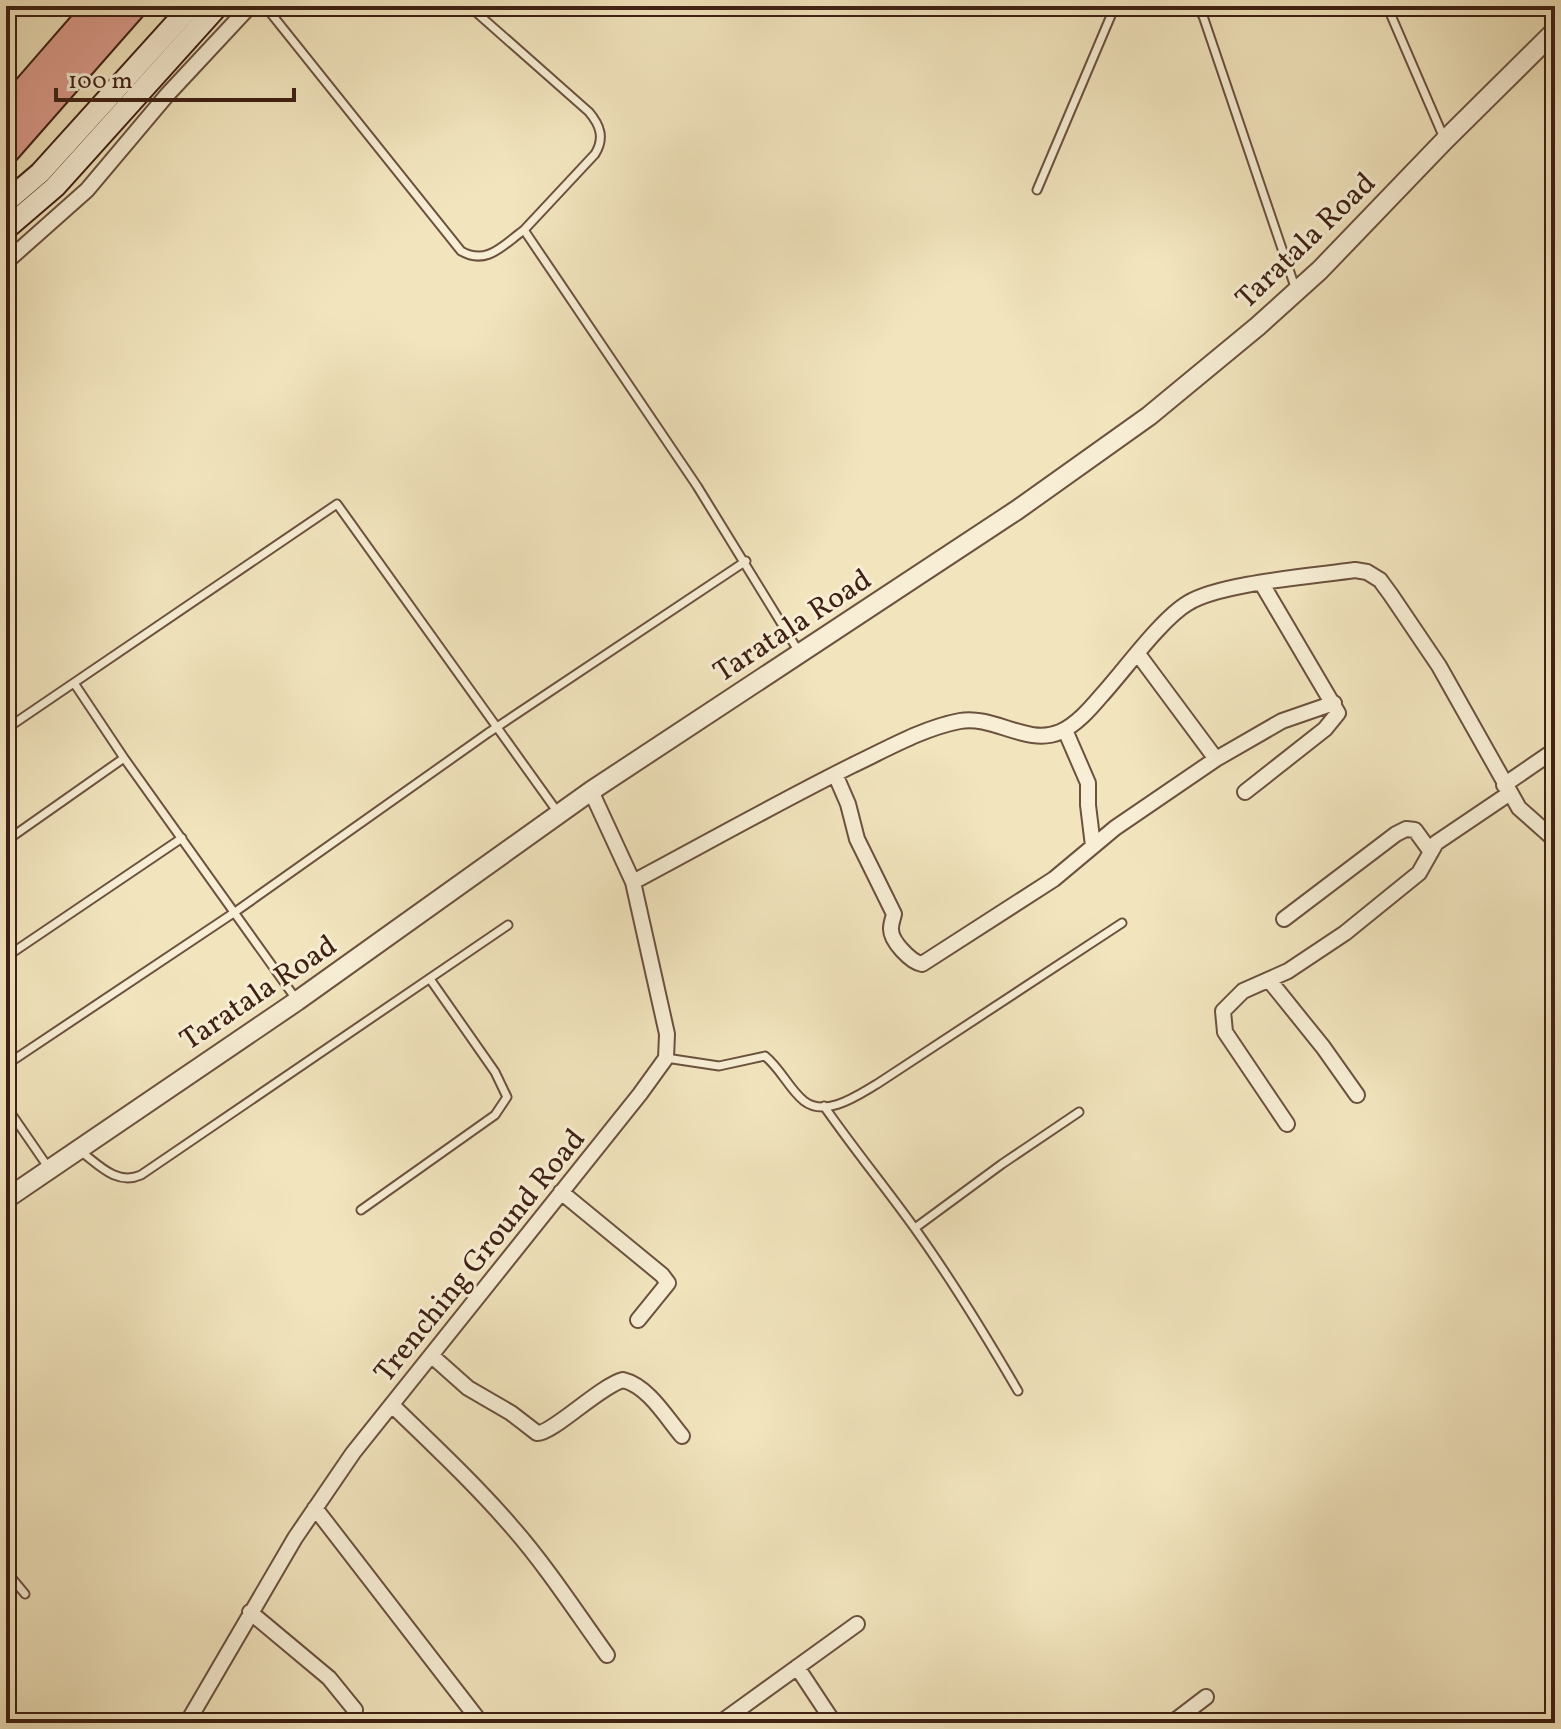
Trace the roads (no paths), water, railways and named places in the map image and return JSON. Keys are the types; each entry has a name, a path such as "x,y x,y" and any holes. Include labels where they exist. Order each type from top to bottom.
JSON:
{"main road":[{"path":"6,202 40,173 191,6"},
{"path":"6,229 55,187 218,6"}],"street":[{"path":"6,262 87,190 167,95 250,6"},
{"name":"Taratala Road","path":"6,1199 297,1001 591,791 1017,510 1149,416 1297,292 1555,31"},
{"path":"633,882 908,738 961,721 985,722 1048,737 1065,730 1090,709 1170,618 1189,602 1215,592 1355,570 1367,572 1380,580 1439,666 1519,808 1555,840"},
{"path":"1245,792 1334,720 1338,713 1262,584"},
{"path":"1138,654 1216,759"},
{"path":"835,774 848,804 857,839 894,914 890,930 892,936 917,964 927,962 1054,879 1093,846 1216,759 1282,721 1334,703"},
{"path":"1065,730 1088,783 1093,846"},
{"path":"1287,1124 1232,1043 1222,1020 1223,1011 1243,991 1288,971 1345,933 1405,886 1419,873 1436,843 1555,750"},
{"path":"591,791 633,882 667,1034 666,1058"},
{"path":"1284,919 1406,829 1415,830 1431,852"},
{"path":"1269,980 1357,1095"},
{"name":"Trenching Ground Road","path":"187,1723 250,1612 353,1453 666,1058"},
{"path":"561,1192 668,1283 638,1320"},
{"path":"432,1356 468,1388 511,1413 537,1433 543,1434 574,1409 623,1380 649,1395 682,1436"},
{"path":"392,1405 460,1470 513,1528 551,1575 607,1655"},
{"path":"315,1508 481,1723"},
{"path":"250,1612 329,1678 355,1710"},
{"path":"720,1723 857,1624"},
{"path":"797,1667 834,1723"},
{"path":"1172,1723 1206,1697"}],"lane":[{"path":"265,6 461,251 472,257 488,256 524,230 595,154 601,138 599,126 589,112 469,6"},
{"path":"1062,6 1073,6"},
{"path":"1037,190 1115,6"},
{"path":"1196,6 1203,16 1297,292"},
{"path":"1387,6 1445,140"},
{"path":"524,230 746,561 800,654"},
{"path":"6,729 337,504 559,814"},
{"path":"6,1065 235,912 498,727 746,561"},
{"path":"74,683 297,1001"},
{"path":"6,841 124,758"},
{"path":"6,957 182,838"},
{"path":"666,1058 719,1066 765,1056 776,1065 804,1101 824,1106 842,1103 877,1084 1122,923"},
{"path":"77,1149 121,1179 130,1180 141,1175 508,925"},
{"path":"361,1210 495,1115 507,1097 495,1072 430,979"},
{"path":"6,1106 49,1169"},
{"path":"824,1106 915,1228 979,1324 1018,1391"},
{"path":"915,1228 1079,1112"},
{"path":"6,1571 25,1594"}]}
